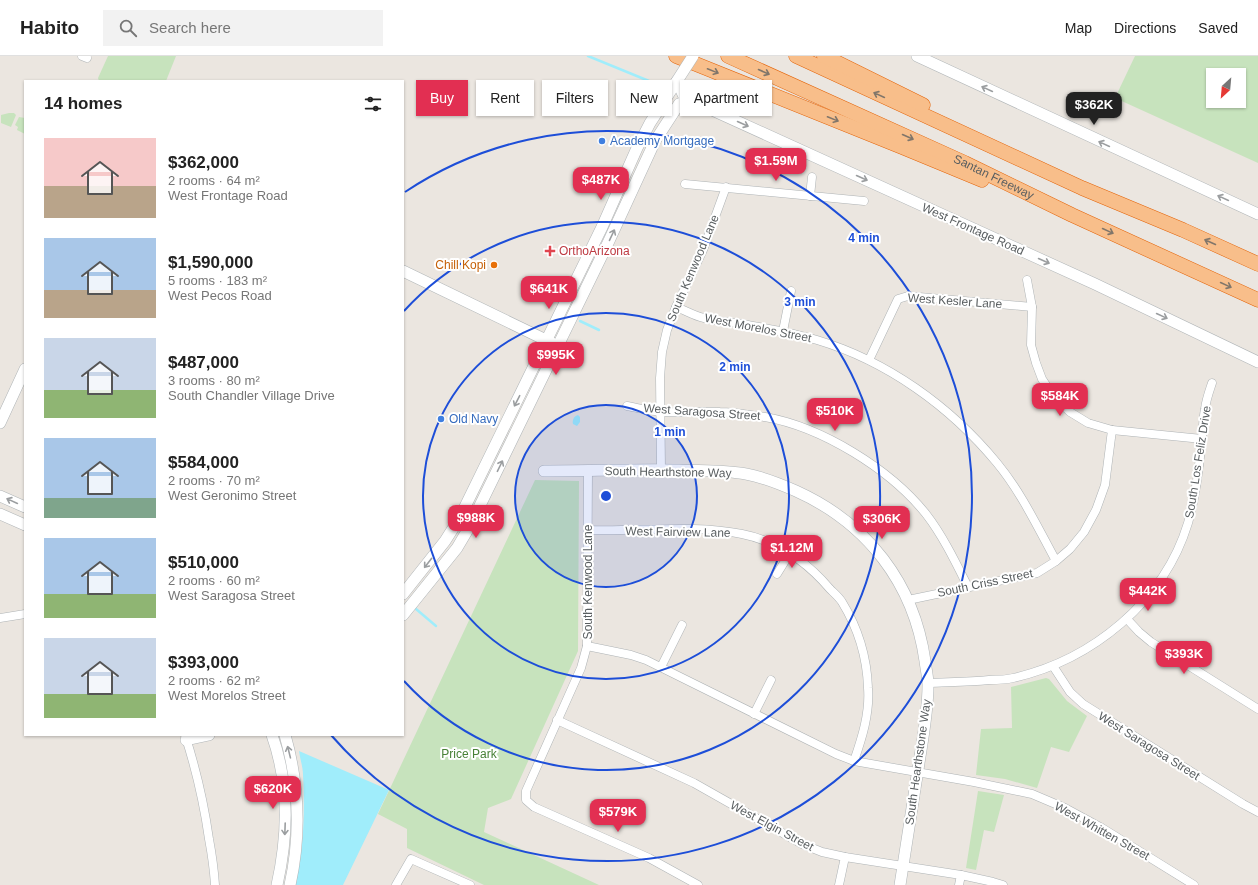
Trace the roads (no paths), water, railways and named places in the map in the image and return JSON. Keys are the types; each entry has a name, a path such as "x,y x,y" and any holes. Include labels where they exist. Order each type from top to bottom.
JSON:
{"highway":[{"path":"676,56 902,147 960,172 1072,215"},
{"name":"Santan Freeway","path":"728,56 1258,300"},
{"path":"796,56 1082,188 1183,230"},
{"path":"824,56 914,101 1183,230 1258,264"}],"street":[{"path":"404,593 459,520 605,221 637,148 650,123 693,56"},
{"path":"917,56 1258,214"},
{"path":"677,81 680,88"},
{"path":"404,614 457,548 463,537 608,243 655,141 680,105"},
{"name":"West Frontage Road","path":"725,116 1058,267 1258,362"},
{"path":"810,196 812,177"},
{"path":"685,184 864,201"},
{"name":"South Kenwood Lane","path":"661,470 660,378 662,352 667,330 676,307 703,250 726,188"},
{"path":"404,271 558,346"},
{"path":"1026,280 1032,307 1031,345 1036,363 1046,385 1054,397 1070,412 1088,423 1112,430 1202,440"},
{"path":"783,331 791,291"},
{"name":"West Kesler Lane","path":"869,360 898,299 908,296 1032,307"},
{"name":"West Morelos Street","path":"676,307 704,318 783,331 824,342 869,360 909,383 939,405 969,432 997,463 1023,500 1056,561"},
{"path":"0,423 24,371"},
{"name":"South Los Feliz Drive","path":"928,683 965,682 1012,678 1053,666 1078,654 1102,639 1137,610 1148,597 1166,570 1178,548 1188,524 1193,501 1205,410 1212,383"},
{"name":"West Saragosa Street","path":"627,406 661,412 721,412 766,417 819,435 864,458 900,487 926,514 954,558 968,587"},
{"name":"South Criss Street","path":"908,600 1037,573 1056,561 1070,549 1084,532 1096,510 1105,485 1112,430"},
{"name":"South Hearthstone Way","path":"544,471 661,470 712,471 746,474 781,484 812,498 841,516 870,544 892,572 908,600 921,638 928,683 925,725 900,885"},
{"name":"South Kenwood Lane","path":"588,471 587,646 581,668 526,791 526,800 534,807 649,858 698,885"},
{"path":"0,496 24,507"},
{"path":"0,514 24,525"},
{"name":"West Fairview Lane","path":"588,530 720,530 743,534 765,541 790,553 806,564 821,578 841,601 856,630 866,663 868,689 866,722 854,761"},
{"path":"777,574 790,553"},
{"path":"0,618 24,614"},
{"path":"1127,619 1151,642 1258,709"},
{"path":"661,667 682,625"},
{"name":"West Whitten Street","path":"587,646 630,655 661,667 836,754 854,761 918,774 974,782 1024,793 1045,800 1065,808 1102,828 1194,885"},
{"name":"West Saragosa Street","path":"1053,666 1070,692 1083,704 1258,812"},
{"path":"754,714 771,680"},
{"name":"West Elgin Street","path":"557,720 694,783 802,844 822,852 961,875 1003,885"},
{"path":"197,736 185,737 199,785 215,885"},
{"path":"272,736 280,768 285,814 283,852 277,885"},
{"path":"285,736 293,769 297,806 297,842 290,885"},
{"path":"839,885 845,857"},
{"path":"396,885 411,859 470,885"},
{"path":"959,885 961,875"}],"water":[{"path":"578,415 580,417 580,422 577,426 573,424 573,421 574,417"},
{"path":"299,751 389,790 343,885 295,885 302,845 304,816 303,772"}],"waterway":[{"path":"588,56 647,80"},
{"path":"580,321 599,330"},
{"path":"485,517 502,525"},
{"path":"416,609 436,626"}],"place":[{"name":"Academy Mortgage","path":"602,141"},
{"name":"OrthoArizona","path":"550,251"},
{"name":"Chill Kopi","path":"494,265"},
{"name":"Old Navy","path":"441,419"}],"park label":[{"name":"Price Park","path":"469,754"}]}
